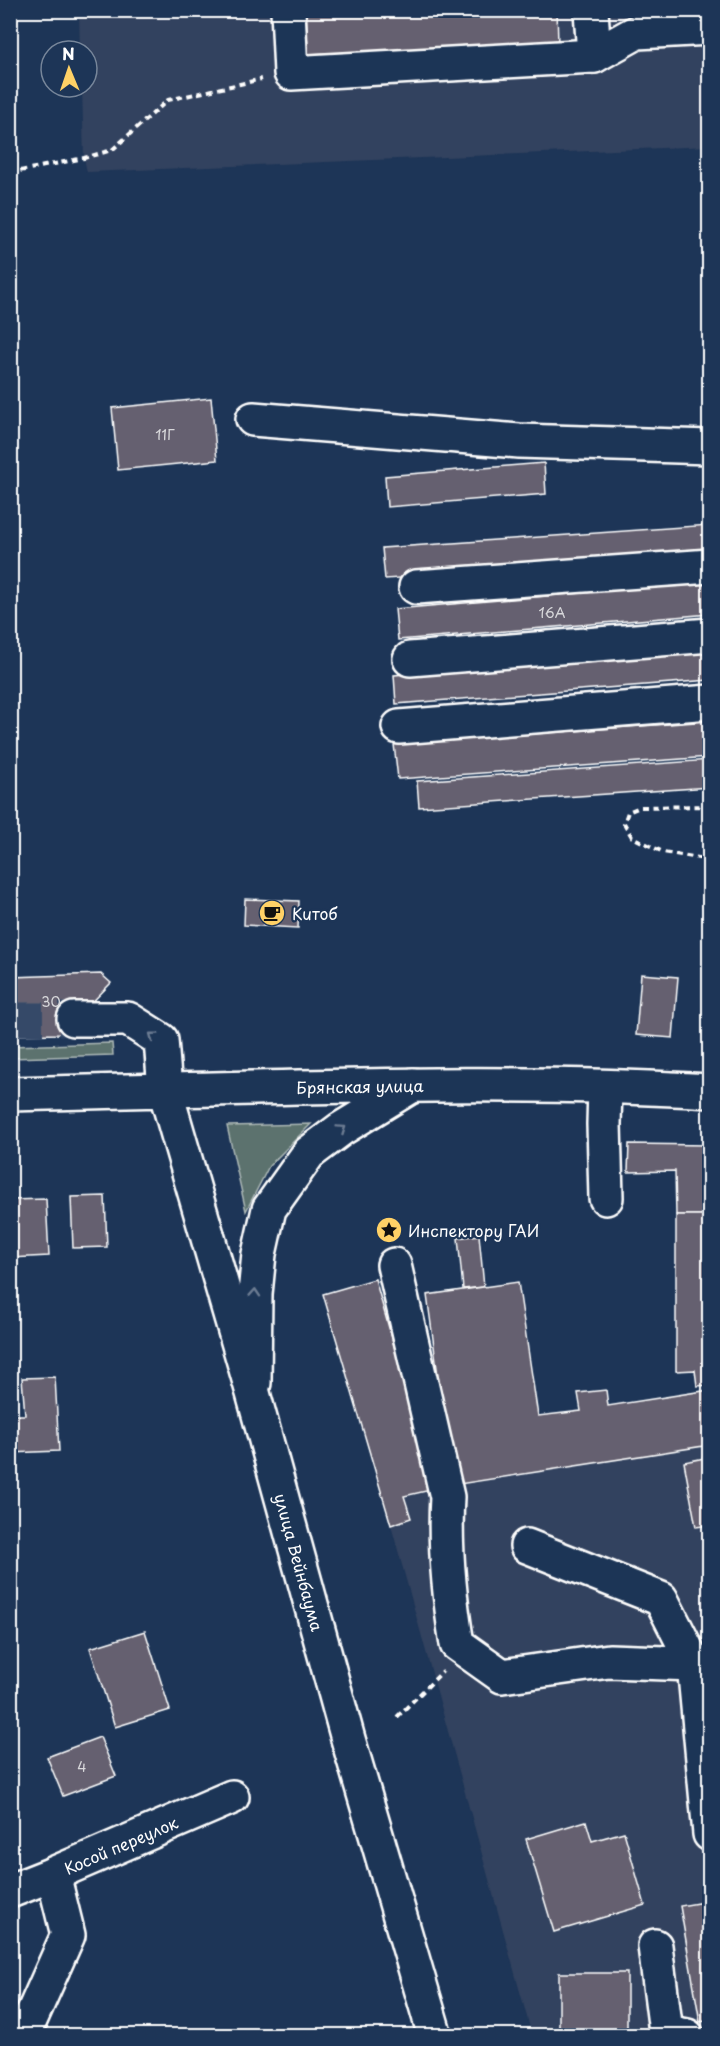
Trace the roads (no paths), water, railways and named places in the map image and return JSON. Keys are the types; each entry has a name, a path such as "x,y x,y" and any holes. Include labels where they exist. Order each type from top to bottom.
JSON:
{"main road":[{"path":"288,10 291,73 594,56 637,32 710,28"},
{"path":"591,10 594,56"},
{"path":"253,419 519,441 710,447"},
{"path":"416,587 710,566"},
{"path":"410,659 710,635"},
{"path":"399,727 710,702"},
{"name":"улица Вейнбаума","path":"74,1018 128,1019 161,1040 165,1090 253,1394 348,1739 435,2036"},
{"path":"253,1394 255,1294 259,1254 269,1209 309,1153 341,1129 415,1084"},
{"name":"Брянская улица","path":"10,1094 415,1084 528,1084 710,1091"},
{"path":"605,1087 606,1198"},
{"path":"394,1265 447,1497 445,1525 450,1602 457,1644 502,1676 609,1661 694,1664"},
{"path":"527,1546 661,1599 694,1664 710,1834"},
{"name":"Косой переулок","path":"10,1890 53,1874 232,1797"},
{"path":"23,2036 68,1935 53,1874"},
{"path":"655,1946 666,2032 687,2036"}],"tunnel":[{"path":"10,1019 74,1019"}],"place":[{"name":"Китоб","path":"272,913"},
{"name":"Инспектору ГАИ","path":"389,1230"}]}
